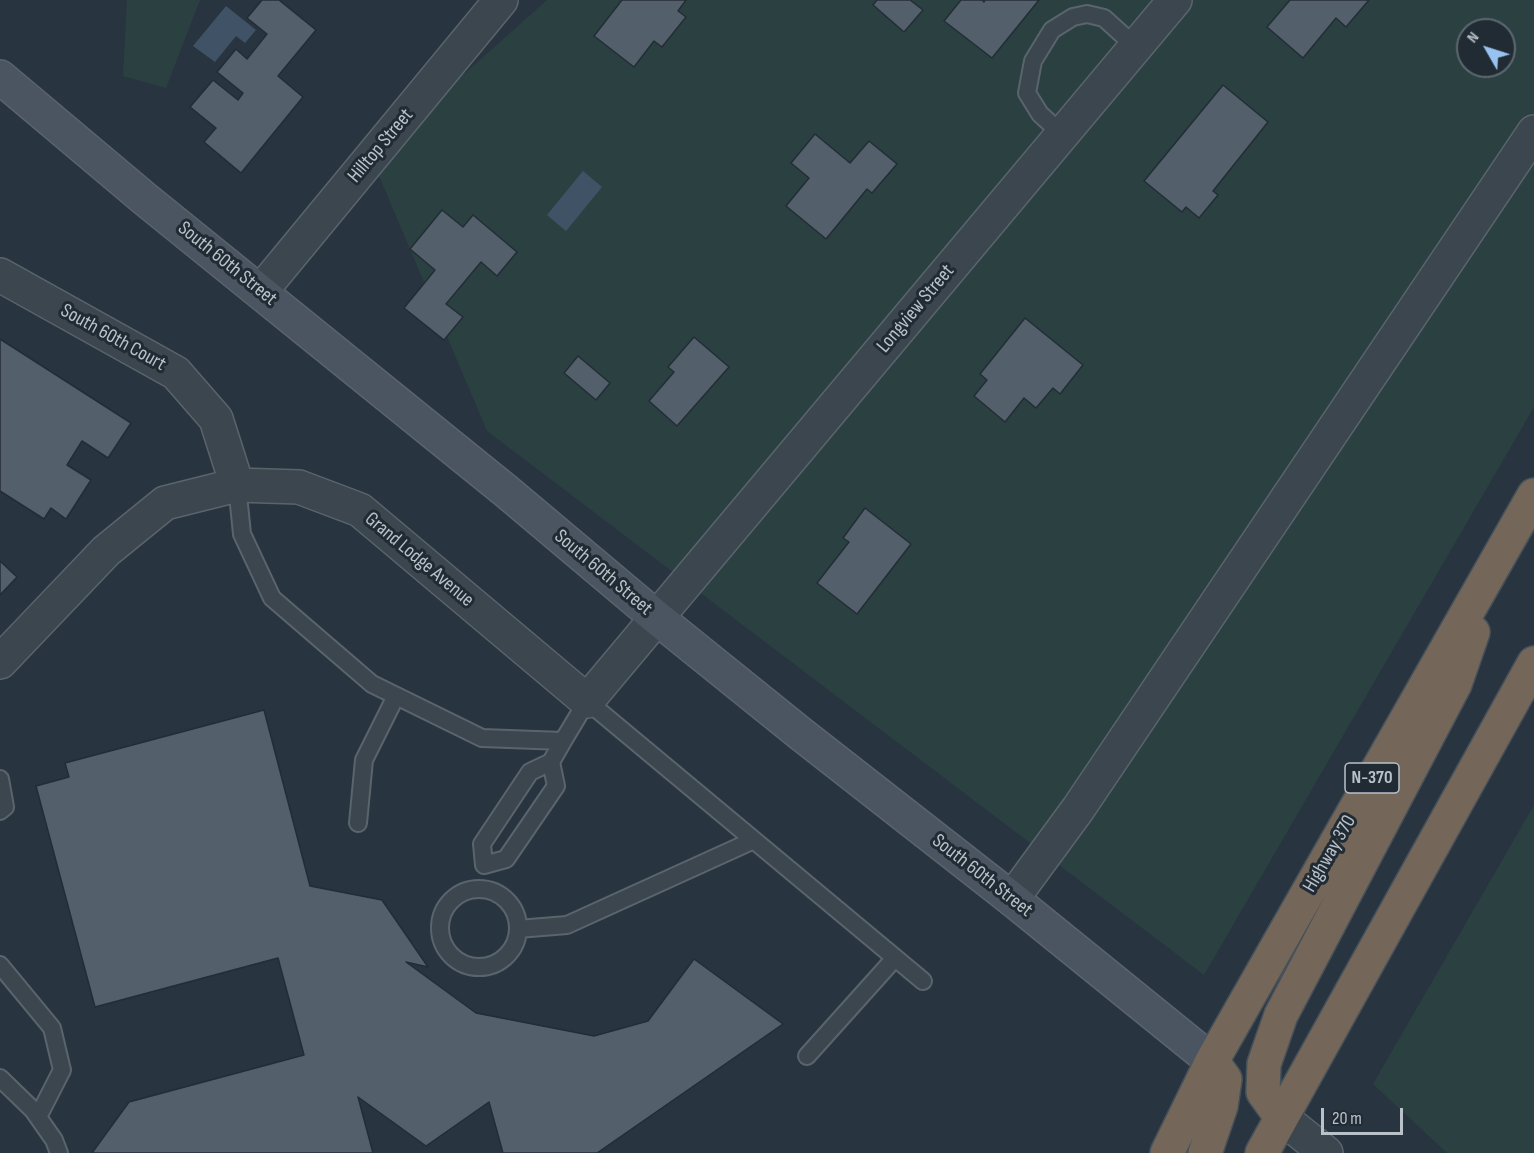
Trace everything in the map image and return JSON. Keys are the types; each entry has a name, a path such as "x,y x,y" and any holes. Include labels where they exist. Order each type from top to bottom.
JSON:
{"highway":[{"name":"Highway 370","path":"1167,1153 1212,1061 1534,495"},
{"path":"1281,1117 1263,1092 1264,1064 1281,1015 1455,684 1497,559"},
{"path":"1262,1153 1534,663"},
{"path":"1205,1153 1221,1106 1224,1079 1212,1061"}],"street":[{"name":"Hilltop Street","path":"261,291 501,0"},
{"name":"Longview Street","path":"657,618 1175,0"},
{"name":"South 60th Street","path":"0,77 145,199 261,291 657,618 1012,899 1212,1061"},
{"path":"1012,899 1091,789 1534,132"},
{"name":"South 60th Court","path":"0,275 176,374 216,419 237,485"},
{"name":"Grand Lodge Avenue","path":"0,662 106,551 165,503 237,485 299,487 360,510 587,700"},
{"path":"587,700 657,618"},
{"path":"1281,1117 1326,1153"}],"lane":[{"path":"1063,135 1040,114 1026,93 1033,61 1052,30 1072,17 1087,14 1104,18 1136,46"},
{"path":"237,485 242,534 272,598 372,684 482,738 563,741"},
{"path":"358,823 364,760 396,696"},
{"path":"476,890 484,865 482,844 530,772 550,762 587,700 923,981"},
{"path":"484,865 506,859 556,786 550,762"},
{"path":"0,779 5,807 0,811"},
{"path":"518,929 567,925 754,840"},
{"path":"476,890 489,891 501,896 513,910 518,929 513,947 501,961 489,966 476,967 464,964 453,957 445,947 441,935 443,917 453,900 464,893 476,890"},
{"path":"807,1056 895,957"},
{"path":"0,965 52,1028 62,1070 38,1116"},
{"path":"0,1078 38,1116 54,1140 59,1153"}],"green space":[{"path":"127,0 200,0 166,88 123,76"},
{"path":"547,0 1534,0 1534,407 1204,975 487,431 371,157"},
{"path":"1534,805 1534,1153 1447,1153 1373,1084"}],"water":[{"path":"226,6 256,30 245,43 236,36 215,62 193,46"},
{"path":"583,171 602,187 566,231 547,215"}],"building":[{"path":"262,0 279,0 316,30 278,76 303,97 241,173 204,142 216,128 190,107 213,80 238,100 243,93 217,72 236,49 247,59 267,34 247,18"},
{"path":"622,0 686,0 678,11 686,17 662,47 654,41 634,67 594,36"},
{"path":"877,0 910,0 923,10 904,32 873,5"},
{"path":"961,0 982,0 984,2 985,0 1039,0 992,58 944,21"},
{"path":"1290,0 1369,0 1346,27 1336,18 1303,58 1267,27"},
{"path":"1223,85 1268,122 1213,191 1218,195 1199,218 1186,207 1182,212 1144,181"},
{"path":"815,134 850,163 869,141 897,164 872,193 867,189 826,239 786,206 809,178 791,163"},
{"path":"442,210 463,227 473,215 517,252 497,276 481,262 446,304 463,317 444,340 404,308 435,270 410,249"},
{"path":"1025,318 1083,365 1060,394 1053,388 1036,408 1024,398 1005,422 974,396 987,380 980,374"},
{"path":"694,337 729,367 677,426 649,401 674,372 668,367"},
{"path":"0,339 131,423 108,458 82,441 67,465 91,480 66,519 51,508 44,519 0,491"},
{"path":"578,356 610,383 596,400 564,373"},
{"path":"865,508 911,544 857,614 817,583 849,542 843,538"},
{"path":"0,561 17,577 0,595"},
{"path":"264,710 310,886 382,900 428,967 406,962 476,1013 594,1036 648,1021 694,959 783,1024 597,1153 503,1153 489,1102 426,1146 358,1097 373,1153 92,1153 129,1102 304,1055 278,958 95,1007 36,786 69,777 65,763"}]}
